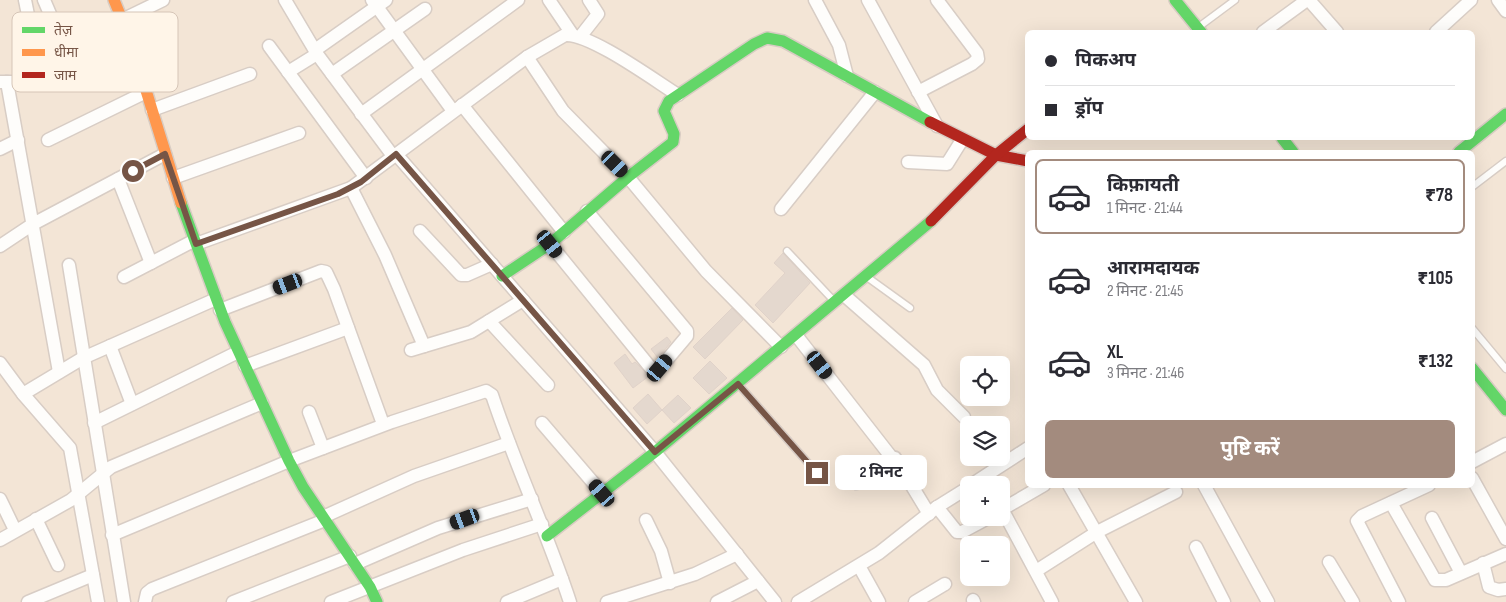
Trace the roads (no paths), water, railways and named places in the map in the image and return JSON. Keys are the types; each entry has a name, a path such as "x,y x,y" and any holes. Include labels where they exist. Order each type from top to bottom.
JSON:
{"main road":[{"path":"114,0 119,12"},
{"path":"1175,0 1199,30"},
{"path":"502,276 550,244 674,140 664,111 669,101 754,44 767,38 783,40 962,140 996,155 1025,160"},
{"path":"146,92 195,242 238,352 289,461 324,518 370,586 377,602"},
{"path":"1475,139 1506,114"},
{"path":"544,530 602,493 738,384 940,213 996,155 1025,131"},
{"path":"1284,140 1291,150"},
{"path":"1461,150 1474,140"},
{"path":"1475,372 1506,410"}],"street":[{"path":"44,0 49,12"},
{"path":"138,12 163,0"},
{"path":"286,0 316,52 361,114 394,155 492,264 655,452 775,602"},
{"path":"361,114 518,0"},
{"path":"549,0 576,36 678,95"},
{"path":"124,278 195,242 351,188 526,57 556,38 576,36 598,14 589,0"},
{"path":"815,0 839,45 846,76"},
{"path":"868,0 937,126"},
{"path":"918,92 978,59 977,52 937,0"},
{"path":"1266,30 1308,0 1335,30"},
{"path":"1438,30 1472,0"},
{"path":"1498,0 1506,11"},
{"path":"288,72 378,2 395,32 421,70 457,108 564,232"},
{"path":"332,74 395,32 425,9"},
{"path":"269,46 366,178"},
{"path":"526,57 564,111 628,177 706,271 781,347"},
{"path":"152,110 250,74"},
{"path":"4,82 18,140 59,372"},
{"path":"48,140 146,92"},
{"path":"781,209 875,92"},
{"path":"173,178 298,133"},
{"path":"0,149 18,140"},
{"path":"908,162 947,164 962,140"},
{"path":"0,246 33,224 165,154"},
{"path":"118,179 151,263"},
{"path":"351,188 385,255 424,346"},
{"path":"550,244 650,367 655,370 660,368 687,336 687,331 587,212"},
{"path":"420,230 461,275 470,274 492,264"},
{"path":"69,265 124,602"},
{"path":"22,394 83,358 110,346 218,304 324,271 329,276 384,424"},
{"path":"839,299 924,365 937,390 963,416"},
{"path":"411,350 452,339 489,321 523,300"},
{"path":"489,321 548,385"},
{"path":"245,366 348,328"},
{"path":"796,335 892,458 900,463 933,510 957,532 962,532 973,526"},
{"path":"110,346 132,404"},
{"path":"94,423 238,352"},
{"path":"0,363 22,394 68,444 80,494 98,602"},
{"path":"112,535 289,461 384,424 486,390 492,395 570,602"},
{"path":"0,540 80,494 102,472 262,403"},
{"path":"309,412 323,448"},
{"path":"542,423 602,493"},
{"path":"146,602 147,593 152,589 324,518 414,476 509,443"},
{"path":"1475,460 1506,444"},
{"path":"985,476 1025,450"},
{"path":"856,483 892,458"},
{"path":"1475,483 1506,538"},
{"path":"1010,505 1039,488"},
{"path":"1072,488 1136,602"},
{"path":"1206,488 1268,602"},
{"path":"1399,602 1357,522 1360,517 1423,488"},
{"path":"798,602 859,566 933,510 960,492"},
{"path":"1036,571 1097,532 1176,492"},
{"path":"0,499 15,530"},
{"path":"233,602 438,528 532,499"},
{"path":"1391,503 1432,578 1441,581 1506,554"},
{"path":"1432,518 1461,573"},
{"path":"36,519 58,565"},
{"path":"646,520 661,551 670,583"},
{"path":"1010,524 1052,602"},
{"path":"331,602 464,550 544,530"},
{"path":"1196,547 1224,602"},
{"path":"607,602 670,583 737,554"},
{"path":"1329,562 1347,600"},
{"path":"1483,564 1490,587 1498,590 1506,589"},
{"path":"859,566 879,602"},
{"path":"28,602 93,575"},
{"path":"507,602 562,579"},
{"path":"717,602 758,581"},
{"path":"915,602 945,584"}],"lane":[{"path":"1199,30 1235,0"},
{"path":"1475,185 1506,161"},
{"path":"787,251 839,299"},
{"path":"866,276 910,308"},
{"path":"1475,332 1506,369"},
{"path":"738,384 817,473"}]}
